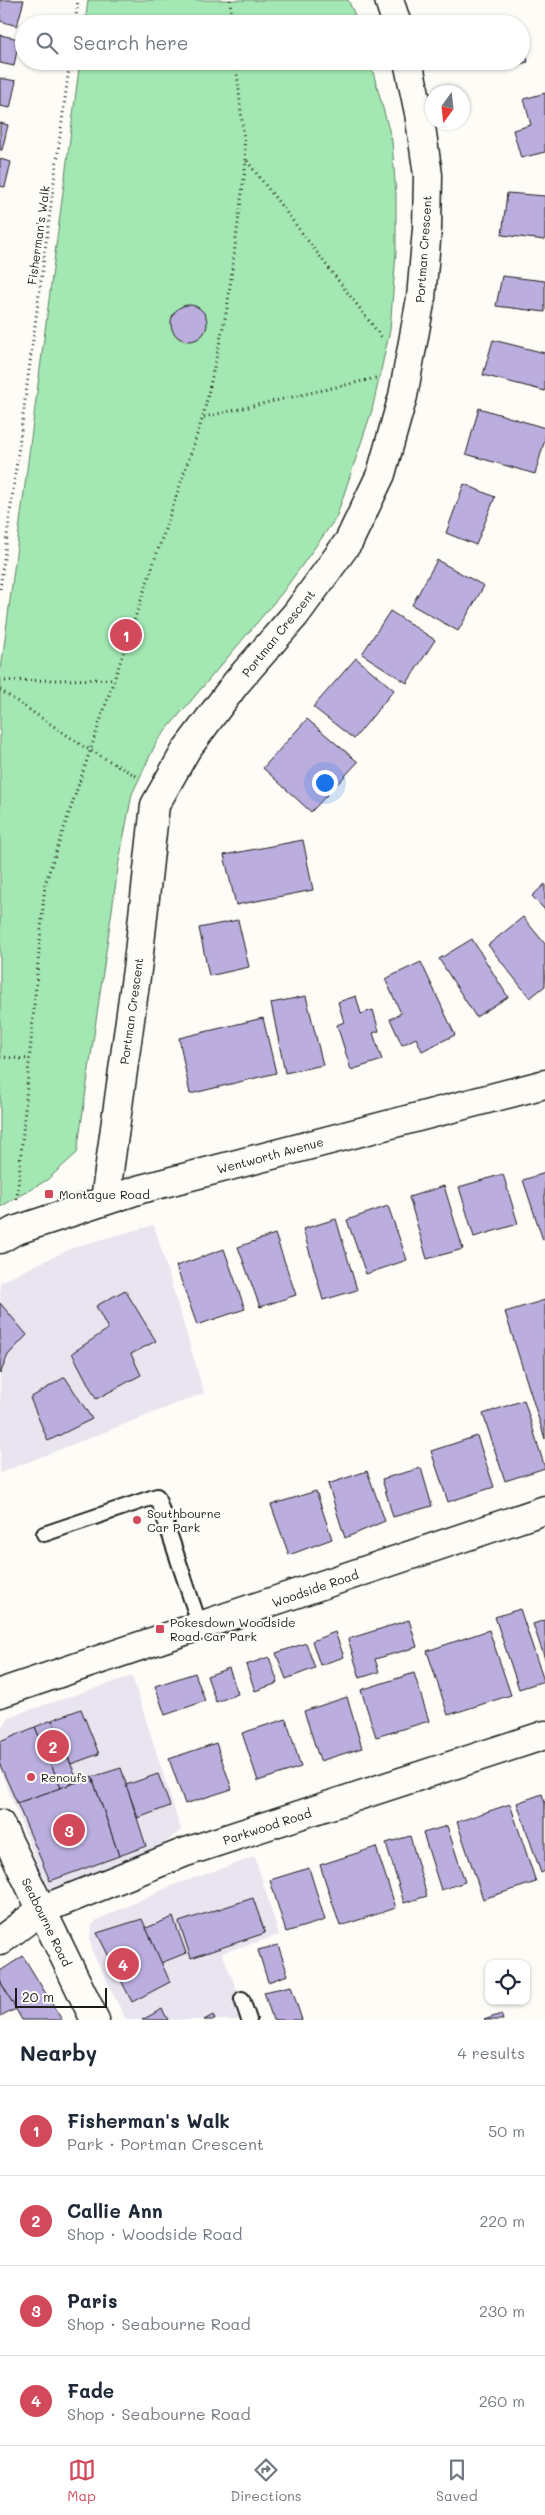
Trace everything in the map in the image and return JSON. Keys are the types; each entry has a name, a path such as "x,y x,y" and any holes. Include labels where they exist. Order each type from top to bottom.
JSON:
{"street":[{"path":"389,0 394,15"},
{"name":"Portman Crescent","path":"105,1200 138,962 155,805 186,750 236,683 296,614 349,541 381,474 403,396 421,298 427,229 428,175 419,112 410,70"},
{"name":"Wentworth Avenue","path":"7,1235 105,1200 545,1084"},
{"name":"Woodside Road","path":"0,1694 545,1510"},
{"name":"Parkwood Road","path":"0,1941 42,1910 183,1853 545,1735"},
{"name":"Seabourne Road","path":"0,1824 95,2020"}],"lane":[{"path":"44,1534 157,1496 200,1626"},
{"path":"242,1999 249,2020"}],"path":[{"path":"76,15 78,0"},
{"path":"230,0 231,15"},
{"name":"Fisherman's Walk","path":"0,590 69,70"},
{"path":"7,1235 46,884 203,417 227,309 246,161 237,70"},
{"path":"203,417 408,371 246,161"},
{"path":"0,681 114,679"},
{"path":"0,690 90,750 163,791"},
{"path":"0,1057 28,1059"}],"shaded area":[{"path":"154,1225 204,1393 0,1473 0,1282 77,1246"},
{"path":"132,1676 181,1830 153,1853 52,1893 38,1866 0,1769 0,1729 8,1717"},
{"path":"255,1857 279,1935 222,1953 249,2020 126,2020 92,1951 90,1937 92,1926 97,1920 171,1886"}],"green space":[{"path":"88,0 348,0 355,15 86,15"},
{"path":"79,70 372,70 392,141 396,195 396,253 390,330 372,410 336,518 282,593 157,741 132,794 119,861 77,1153 47,1180 0,1207 0,677"}],"building":[{"path":"0,0 24,0 20,15 15,15 15,25 0,21"},
{"path":"0,35 15,38 14,66 0,63"},
{"path":"0,78 16,81 10,108 0,106"},
{"path":"545,93 545,152 521,158 513,130 531,125 524,99"},
{"path":"0,123 8,125 2,150 0,150"},
{"path":"0,159 11,162 5,187 0,186"},
{"path":"507,193 545,196 545,240 502,235"},
{"path":"502,276 545,281 545,312 496,306"},
{"path":"189,305 196,306 202,310 206,316 206,330 202,336 196,340 189,341 182,340 176,336 172,330 171,323 172,316 176,310 182,306"},
{"path":"493,340 545,353 545,391 483,375"},
{"path":"479,408 545,428 545,439 535,474 466,454"},
{"path":"464,484 495,497 476,545 446,533"},
{"path":"437,560 484,586 458,631 412,605"},
{"path":"390,611 435,640 407,683 362,654"},
{"path":"356,658 394,690 354,739 313,707"},
{"path":"307,719 358,762 311,812 263,768"},
{"path":"303,840 313,890 236,905 224,855"},
{"path":"545,884 545,910 532,896"},
{"path":"523,917 545,944 545,986 530,998 488,945"},
{"path":"238,920 249,967 209,976 199,928"},
{"path":"472,939 508,997 476,1017 439,959"},
{"path":"421,962 455,1035 422,1051 416,1038 402,1045 390,1019 401,1013 385,979"},
{"path":"306,996 323,1065 285,1073 271,1003"},
{"path":"356,996 361,1014 373,1010 379,1031 373,1033 382,1060 351,1070 337,1025 344,1022 338,1002"},
{"path":"263,1018 276,1073 190,1094 179,1038"},
{"path":"545,1173 545,1239 543,1240 523,1180"},
{"path":"503,1174 518,1224 474,1237 459,1187"},
{"path":"444,1186 463,1249 427,1259 409,1197"},
{"path":"388,1206 407,1260 366,1274 347,1220"},
{"path":"336,1219 357,1290 323,1300 303,1229"},
{"path":"275,1234 296,1295 260,1307 238,1247"},
{"path":"224,1249 245,1309 197,1325 176,1266"},
{"path":"125,1290 156,1341 131,1354 141,1375 96,1399 72,1353 108,1329 96,1306"},
{"path":"545,1300 545,1439 505,1312"},
{"path":"0,1303 27,1335 8,1355 0,1374"},
{"path":"65,1377 92,1419 48,1441 30,1398"},
{"path":"524,1400 545,1468 505,1481 483,1414"},
{"path":"477,1436 494,1487 448,1502 431,1451"},
{"path":"421,1468 432,1506 393,1517 382,1479"},
{"path":"367,1471 385,1521 345,1538 328,1484"},
{"path":"316,1491 332,1539 289,1555 271,1505"},
{"path":"520,1609 544,1681 519,1689 495,1617"},
{"path":"409,1620 417,1647 375,1659 379,1672 360,1678 348,1639"},
{"path":"545,1620 545,1659 533,1624"},
{"path":"489,1630 511,1695 448,1715 427,1651"},
{"path":"335,1632 344,1657 320,1665 312,1641"},
{"path":"306,1643 315,1668 286,1679 276,1653"},
{"path":"269,1657 278,1683 255,1691 246,1665"},
{"path":"229,1668 238,1694 216,1702 207,1676"},
{"path":"195,1673 205,1701 165,1715 155,1686"},
{"path":"414,1673 429,1721 376,1737 361,1690"},
{"path":"347,1697 362,1748 320,1761 304,1711"},
{"path":"81,1709 99,1754 71,1764 52,1720"},
{"path":"286,1719 301,1767 258,1781 242,1733"},
{"path":"52,1720 78,1781 61,1788 35,1727"},
{"name":"Renoufs","path":"35,1727 61,1788 17,1803 0,1765 0,1742"},
{"path":"216,1743 232,1789 185,1804 169,1759"},
{"path":"121,1768 146,1846 119,1856 92,1777"},
{"path":"158,1774 170,1806 138,1818 126,1785"},
{"path":"92,1777 119,1856 50,1881 17,1803"},
{"path":"542,1794 545,1803 545,1871 541,1873 517,1803"},
{"path":"510,1804 536,1882 483,1899 457,1822"},
{"path":"447,1826 465,1882 441,1890 423,1833"},
{"path":"410,1836 427,1896 404,1903 386,1843"},
{"path":"376,1847 396,1908 340,1926 320,1865"},
{"path":"309,1868 325,1920 286,1932 270,1880"},
{"path":"253,1898 265,1933 191,1958 179,1922"},
{"path":"173,1917 186,1953 161,1963 146,1928"},
{"path":"142,1919 170,1982 132,2002 97,1933"},
{"path":"278,1945 288,1975 268,1982 258,1950"},
{"path":"23,1956 62,2020 22,2020 0,1981 0,1971"},
{"path":"0,1981 16,2009 0,2017"},
{"path":"291,1986 302,2020 273,2020 264,1992"},
{"path":"162,2009 168,2020 142,2020"},
{"path":"501,2014 503,2020 484,2020"},
{"path":"213,2015 215,2020 204,2020"}],"place":[{"name":"Fisherman's Walk","path":"126,635"},
{"name":"Montague Road","path":"49,1194"},
{"name":"Southbourne Car Park","path":"137,1520"},
{"name":"Pokesdown Woodside Road Car Park","path":"160,1629"},
{"name":"Callie Ann","path":"53,1746"},
{"name":"Renoufs","path":"31,1777"},
{"name":"Paris","path":"69,1830"},
{"name":"Fade","path":"123,1964"}]}
